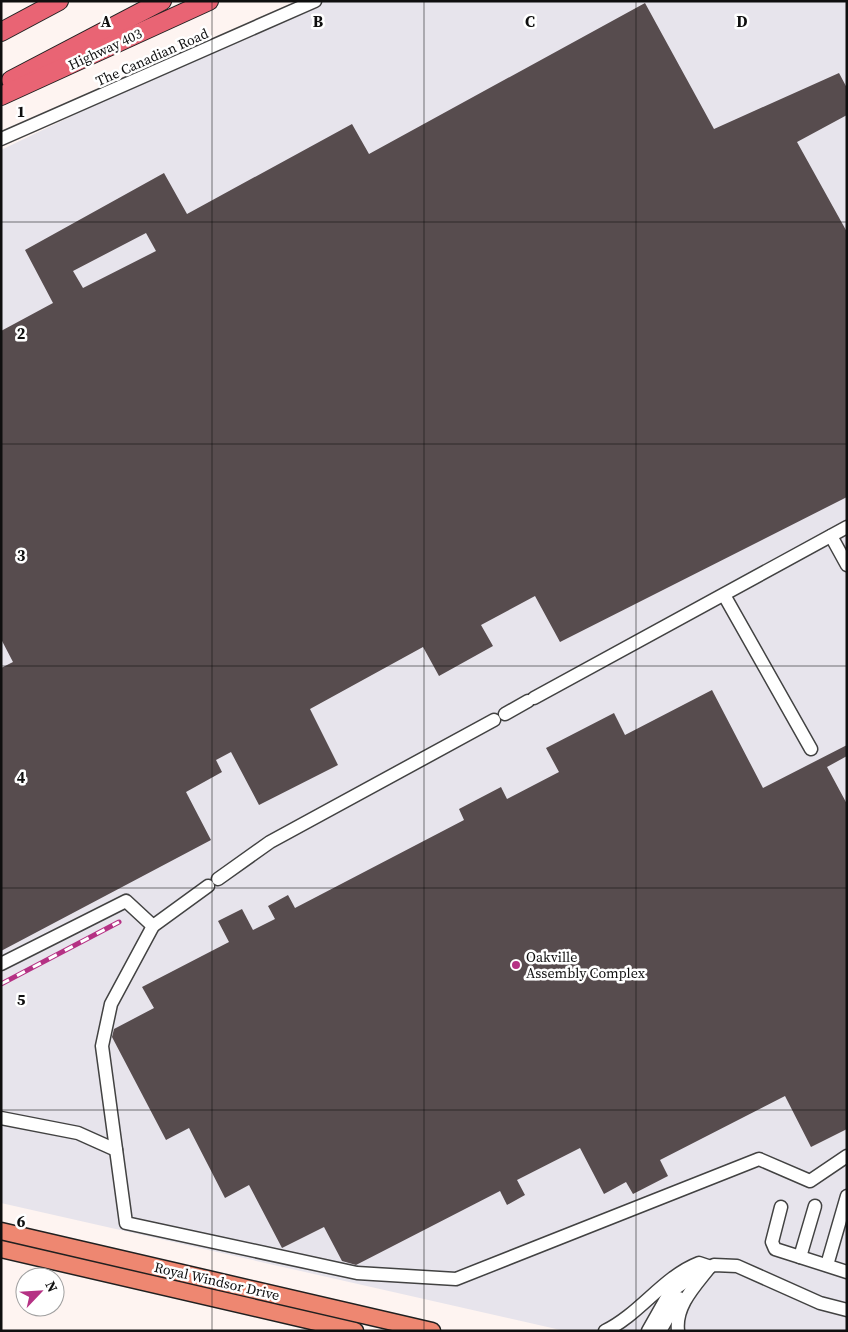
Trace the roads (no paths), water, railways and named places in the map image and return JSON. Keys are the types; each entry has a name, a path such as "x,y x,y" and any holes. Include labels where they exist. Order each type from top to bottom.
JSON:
{"highway":[{"path":"1,32 59,1"},
{"path":"1,84 162,1"},
{"name":"Highway 403","path":"1,96 208,1"}],"main road":[{"name":"Royal Windsor Drive","path":"1,1231 432,1331"},
{"name":"Royal Windsor Drive","path":"1,1250 355,1331"}],"street":[{"name":"The Canadian Road","path":"1,139 314,1"},
{"path":"506,714 847,527"},
{"path":"831,536 847,565"},
{"path":"724,595 811,749"},
{"path":"494,720 270,842 154,926 111,1004 102,1046 126,1223 356,1273 456,1279 759,1159 810,1180 847,1156"},
{"path":"1,964 126,901 154,926"},
{"path":"1,1118 78,1133 116,1150"},
{"path":"828,1266 847,1196"},
{"path":"800,1257 815,1206"},
{"path":"781,1207 772,1242 775,1249 847,1272"},
{"path":"605,1331 642,1306 682,1272 699,1263 710,1266"},
{"path":"648,1331 670,1292 710,1266 724,1264 737,1266 820,1303 847,1310"},
{"path":"678,1331 678,1317 682,1305 688,1294 697,1285 710,1266"},
{"path":"660,1331 679,1297 681,1285"}],"railway":[{"path":"1,984 119,922"}],"place":[{"name":"Oakville Assembly Complex","path":"516,965"}]}
